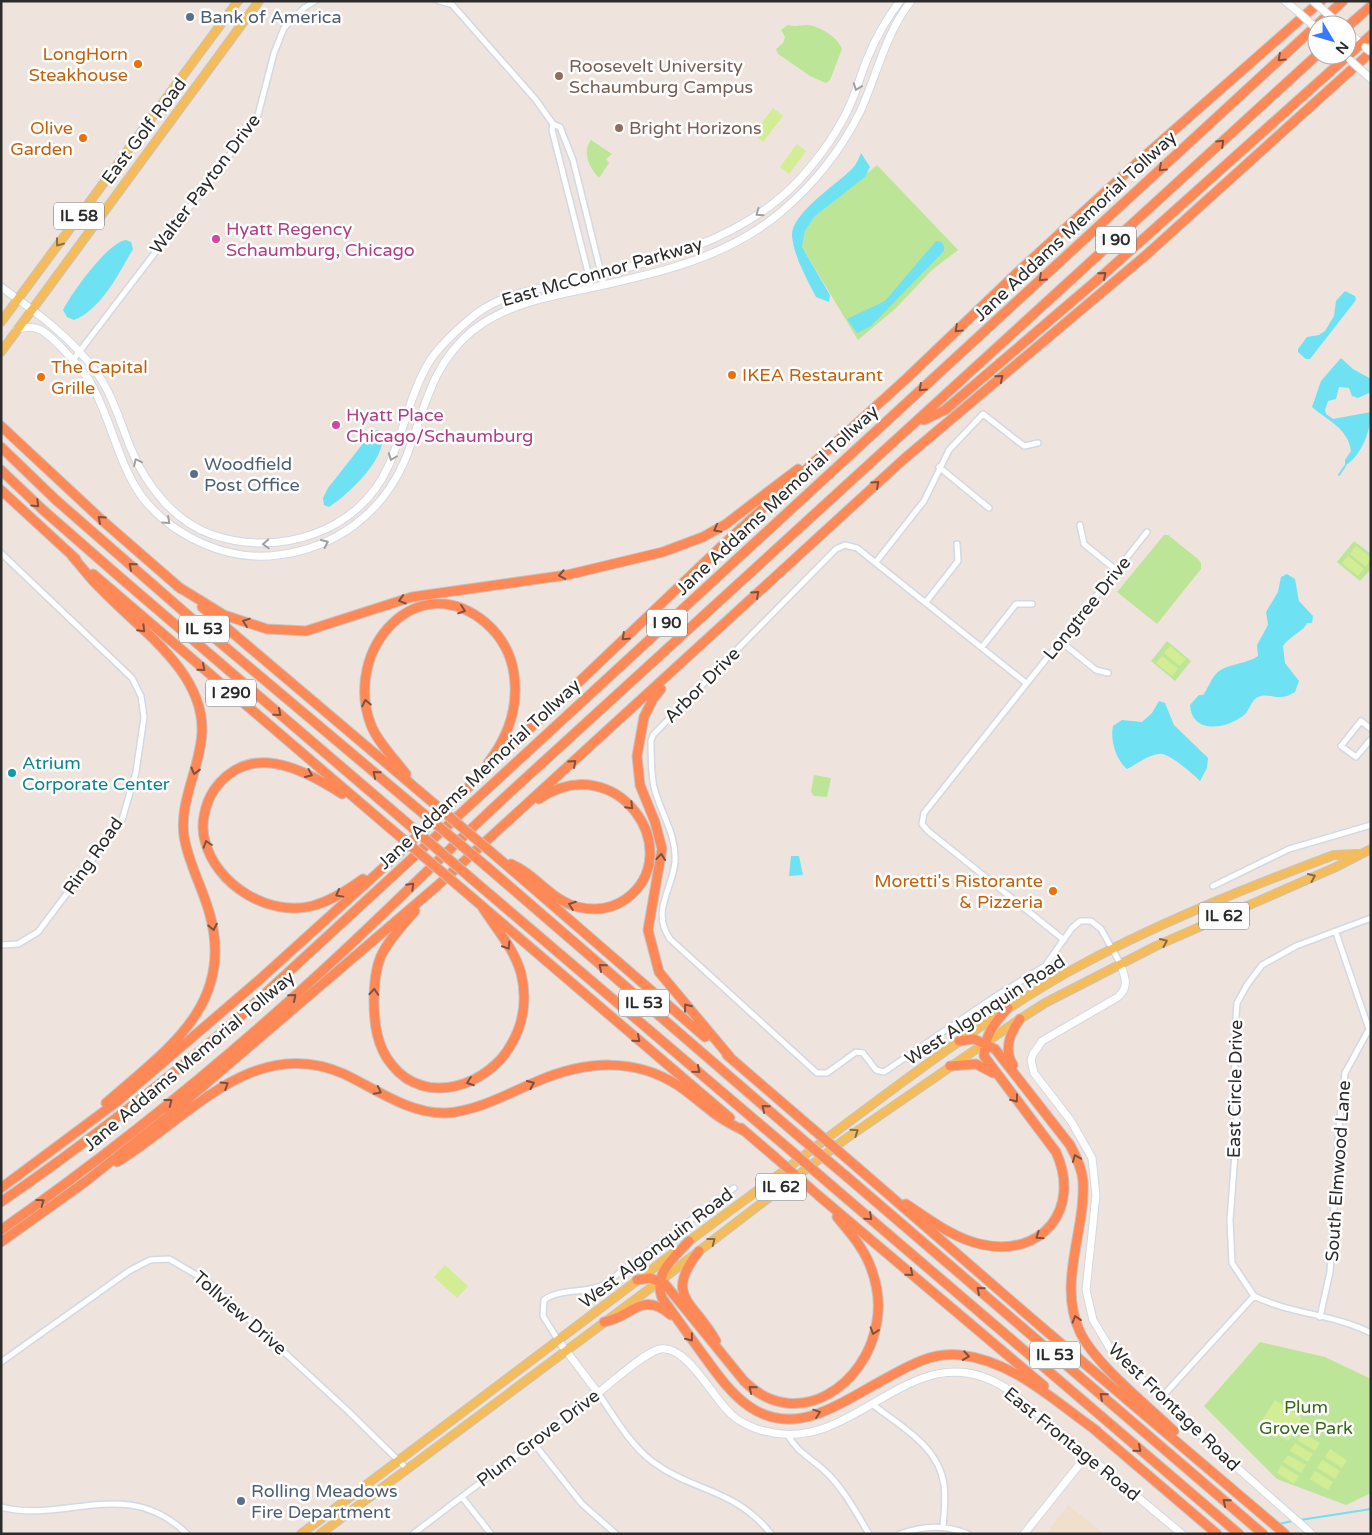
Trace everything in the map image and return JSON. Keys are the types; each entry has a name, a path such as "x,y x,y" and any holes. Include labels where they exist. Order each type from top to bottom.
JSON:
{"highway":[{"path":"1,1188 118,1101 190,1042 394,858 727,541 906,379 1018,272 1139,161 1321,1"},
{"name":"Jane Addams Memorial Tollway","path":"1328,15 1343,1"},
{"path":"1357,18 1371,6"},
{"name":"Jane Addams Memorial Tollway","path":"1,1202 66,1158 231,1025 1307,34"},
{"path":"1,1242 84,1182 210,1082 437,886 904,459 1144,256 1365,47 1371,35"},
{"name":"Jane Addams Memorial Tollway","path":"1,1230 80,1172 201,1077 299,993 505,798 915,425 1307,64"},
{"path":"915,425 945,410 1096,282 1338,65"},
{"path":"177,586 232,618 268,629 306,631 412,597 567,575 662,552 703,537 749,508 906,379"},
{"name":"I 290","path":"1,426 104,522 177,586 498,858"},
{"name":"IL 53","path":"1,447 56,500 198,624 486,866 1263,1534"},
{"name":"IL 53","path":"1,470 107,566 1239,1534"},
{"name":"I 290","path":"1,490 72,556 481,905"},
{"path":"62,1142 187,1029 198,1014 208,994 213,975 215,952 210,914 186,846 183,829 202,746 201,719 194,694 173,662 102,590 72,556"},
{"path":"417,788 377,737 371,725 365,702 364,683 370,657 387,627 412,610 430,605 456,607 480,618 500,637 513,667 515,692 512,718 498,749 476,779"},
{"path":"730,1058 659,972 648,930 662,849 655,822 640,785 637,756 640,729 653,699 711,645 744,605"},
{"path":"376,817 316,777 284,765 256,763 242,767 230,774 210,796 204,817 204,841 218,868 237,888 266,903 290,908 312,906 333,898 394,858"},
{"path":"498,858 517,867 563,901 576,907 594,909 607,907 624,900 642,881 647,868 648,845 641,819 622,798 603,787 583,784 556,788 510,818"},
{"name":"IL 53","path":"498,858 1038,1324 1285,1534"},
{"path":"437,886 395,934 387,946 378,965 374,988 374,1021 380,1045 393,1067 416,1082 438,1088 449,1088 477,1080 491,1070 505,1055 519,1029 524,1006 521,975 510,949 481,905"},
{"name":"IL 53","path":"481,905 819,1196 1217,1534"},
{"path":"881,1188 949,1232 979,1244 998,1247 1020,1245 1036,1239 1048,1230 1057,1217 1063,1200 1066,1183 1063,1168 1056,1152 996,1075 984,1056 985,1042 990,1032 1008,1008"},
{"path":"1020,1019 1010,1036 1008,1050 1010,1060 1023,1083"},
{"path":"959,1041 974,1039 985,1042 995,1049 1070,1145 1081,1170 1082,1198 1071,1282 1074,1313 1080,1332 1102,1361 1226,1482"},
{"path":"84,1182 127,1156 238,1077 281,1064 305,1064 329,1069 408,1106 428,1112 445,1113 474,1108 545,1078 576,1068 604,1064 622,1065 652,1072 670,1080 716,1115 744,1131"},
{"path":"950,1066 976,1064 996,1075"},
{"path":"637,1280 650,1278 665,1284 744,1381 758,1394 774,1402 798,1405 815,1401 837,1388 862,1360 877,1321 875,1281 861,1248 819,1196"},
{"path":"689,1241 660,1274 662,1298 674,1318 718,1378 736,1396 753,1409 769,1416 787,1419 815,1415 916,1363 940,1355 957,1355 993,1362 1025,1379 1097,1432"},
{"path":"699,1251 684,1273 682,1286 688,1300 725,1356"},
{"path":"604,1322 618,1320 637,1306 647,1304 659,1306 674,1318"}],"main road":[{"name":"East Golf Road","path":"1,322 238,1"},
{"name":"East Golf Road","path":"1,352 259,1"},
{"name":"IL 62","path":"1120,963 1336,867 1371,849"},
{"name":"IL 62","path":"1112,948 1195,909 1297,869 1334,855 1358,854"},
{"name":"West Algonquin Road","path":"301,1534 689,1241 959,1041 1008,1008 1112,948"},
{"name":"West Algonquin Road","path":"320,1534 660,1281 844,1140 1020,1019 1120,963"}],"street":[{"name":"Walter Payton Drive","path":"73,360 257,119 274,53 284,28 304,8 316,1"},
{"path":"438,1 449,3 536,100 553,124 560,127 573,160 604,285"},
{"name":"East McConnor Parkway","path":"31,309 80,351 98,374 113,399 139,468 168,506 184,519 213,535 246,544 293,541 314,534 340,521 368,498 388,467 426,368 438,350 458,329 480,311 507,298 602,274 703,244 747,222 784,194 815,160 839,125 850,105 869,54 900,1"},
{"name":"East McConnor Parkway","path":"16,331 25,326 34,326 43,331 73,360 87,377 97,396 131,480 144,500 183,534 210,547 250,556 277,556 306,551 330,541 357,524 377,505 399,473 427,394 439,369 473,331 502,313 526,304 696,261 741,240 781,212 817,177 848,132 860,111 892,30 910,1"},
{"path":"1285,1 1307,20"},
{"path":"1313,1 1329,15"},
{"path":"1356,65 1371,79"},
{"path":"553,124 552,130 592,288"},
{"path":"1,287 31,309"},
{"path":"876,562 924,501 949,450 983,414 1024,446 1038,443"},
{"path":"939,467 989,508"},
{"path":"1080,525 1084,544 1116,570"},
{"name":"Longtree Drive","path":"1026,683 1147,532"},
{"path":"926,602 958,561 957,544"},
{"name":"Arbor Drive","path":"1026,683 876,562 853,546 845,545 836,549 653,734 651,741 654,788 670,830 674,857 661,915 664,929 670,939 817,1073 827,1074 856,1052 863,1053 876,1070 884,1072 993,998 1045,966 1080,921 1091,921 1101,929 1120,963"},
{"name":"Ring Road","path":"1,553 105,650 132,678 140,696 144,717 136,772 122,820 38,932 18,944 1,945"},
{"path":"982,647 1016,604 1032,604"},
{"path":"1060,641 1096,670 1108,672"},
{"path":"1026,683 924,813 922,824 928,831 1064,940"},
{"path":"1371,728 1361,721 1340,746 1356,757 1371,739"},
{"path":"1213,886 1290,849 1371,825"},
{"name":"East Circle Drive","path":"1254,1296 1232,1264 1230,1220 1237,1128 1234,1047 1237,1003 1247,985 1262,965 1296,946 1336,933 1371,918"},
{"path":"1336,933 1370,1031"},
{"name":"West Frontage Road","path":"1120,963 1126,982 1125,991 1118,997 1042,1041 1033,1054 1032,1066 1034,1073 1071,1121 1092,1158 1096,1195 1086,1290 1093,1320 1111,1350 1161,1398 1312,1534"},
{"name":"South Elmwood Lane","path":"1320,1316 1330,1272 1339,1127 1345,1073 1370,1031"},
{"path":"734,1188 603,1286 596,1289 550,1296 544,1300 543,1316 558,1340 634,1443 653,1462 726,1496 750,1512 771,1534"},
{"name":"Tollview Drive","path":"1,1362 129,1271 147,1261 169,1259 207,1281 348,1411 407,1470"},
{"path":"1161,1398 1254,1296 1274,1306 1320,1316 1371,1333"},
{"name":"Plum Grove Drive","path":"413,1534 648,1354 659,1349 667,1349 680,1354 686,1359 719,1402 734,1416 755,1428 788,1435"},
{"name":"East Frontage Road","path":"788,1435 820,1430 922,1377 948,1373 973,1374 1006,1388 1182,1534"},
{"path":"872,1404 924,1445 938,1463 944,1484 943,1527"},
{"path":"788,1435 797,1449 828,1474 841,1489 869,1534"},
{"path":"532,1442 582,1504 616,1534"},
{"path":"1024,1534 1087,1455"},
{"path":"462,1497 491,1534"},
{"path":"1,1507 26,1512 98,1503 138,1507 162,1514 187,1534"},
{"path":"900,1534 922,1526 943,1527 968,1534"}],"shaded area":[{"path":"1068,1505 1104,1534 1046,1534"}],"green space":[{"path":"788,25 817,27 837,40 842,49 830,80 826,83 810,76 778,54 776,49 783,43 785,37 781,30"},
{"path":"773,108 783,116 763,142 753,134"},
{"path":"591,140 612,154 606,159 609,163 599,178 592,170 588,160 587,150"},
{"path":"797,144 806,151 789,174 780,167"},
{"path":"877,165 958,250 932,270 895,309 858,340 802,247 805,231 815,216"},
{"path":"1164,535 1168,535 1198,559 1201,563 1201,569 1157,624 1117,592"},
{"path":"1354,541 1371,554 1371,569 1360,581 1337,562"},
{"path":"1356,546 1371,558 1366,567 1350,554"},
{"path":"1348,556 1364,569 1358,576 1342,563"},
{"path":"1167,641 1191,661 1175,681 1151,661"},
{"path":"1170,646 1186,659 1180,666 1164,653"},
{"path":"1162,656 1178,669 1172,676 1156,663"},
{"path":"814,775 831,778 827,797 814,796 811,792"},
{"path":"445,1265 468,1286 457,1298 434,1277"},
{"name":"Plum Grove Park","path":"1260,1342 1325,1357 1371,1379 1371,1493 1346,1505 1277,1479 1204,1406"},
{"path":"1275,1400 1302,1418 1288,1441 1260,1424"},
{"path":"1302,1433 1320,1443 1315,1451 1297,1440"},
{"path":"1295,1443 1313,1454 1308,1462 1290,1451"},
{"path":"1330,1449 1347,1460 1342,1468 1325,1457"},
{"path":"1288,1455 1306,1465 1301,1473 1283,1462"},
{"path":"1322,1460 1340,1471 1335,1479 1317,1468"},
{"path":"1281,1465 1299,1476 1294,1484 1277,1473"},
{"path":"1315,1471 1333,1482 1328,1490 1310,1479"}],"water":[{"path":"861,153 870,167 865,177 815,216 805,231 802,247 830,295 829,302 816,297 798,260 792,236 794,227 806,209 852,169"},
{"path":"126,240 131,242 133,249 108,290 93,308 84,315 74,320 67,317 63,310 82,281 100,259 118,243"},
{"path":"936,241 941,242 944,246 944,251 871,326 857,333 847,319 885,301"},
{"path":"1345,291 1355,296 1356,300 1310,359 1306,359 1298,352 1298,349 1307,337 1319,335 1325,331 1334,316 1336,301"},
{"path":"1341,358 1353,369 1371,379 1371,392 1358,398 1352,396 1349,388 1339,387 1336,399 1328,401 1325,410 1326,414 1333,419 1371,412 1367,434 1361,449 1345,466 1345,460 1351,451 1346,436 1312,407 1321,381"},
{"path":"381,431 382,441 380,452 374,463 346,494 329,507 324,505 323,498 328,488 372,432"},
{"path":"1287,574 1295,579 1299,601 1313,616 1312,623 1307,623 1283,646 1285,663 1299,681 1295,692 1284,697 1258,697 1244,715 1229,724 1220,726 1203,725 1192,715 1190,705 1199,695 1203,695 1213,677 1219,671 1258,656 1257,645 1268,625 1266,612 1278,592 1281,577"},
{"path":"1159,701 1165,703 1174,725 1208,758 1207,768 1200,781 1180,764 1163,754 1151,756 1127,769 1117,755 1112,737 1113,726 1122,720 1142,722 1152,713"},
{"path":"791,856 799,856 803,875 789,876"}],"waterway":[{"path":"1339,475 1345,466"},
{"path":"1300,1520 1371,1509"},
{"path":"1279,1524 1292,1521"}],"place":[{"name":"Bank of America","path":"190,17"},
{"name":"LongHorn Steakhouse","path":"138,64"},
{"name":"Roosevelt University Schaumburg Campus","path":"559,76"},
{"name":"Bright Horizons","path":"619,128"},
{"name":"Olive Garden","path":"83,138"},
{"name":"Hyatt Regency Schaumburg, Chicago","path":"216,239"},
{"name":"IKEA Restaurant","path":"732,375"},
{"name":"The Capital Grille","path":"41,377"},
{"name":"Hyatt Place Chicago/Schaumburg","path":"336,425"},
{"name":"Woodfield Post Office","path":"194,474"},
{"name":"Atrium Corporate Center","path":"12,773"},
{"name":"Moretti's Ristorante & Pizzeria","path":"1053,891"},
{"name":"Rolling Meadows Fire Department","path":"241,1501"}]}
